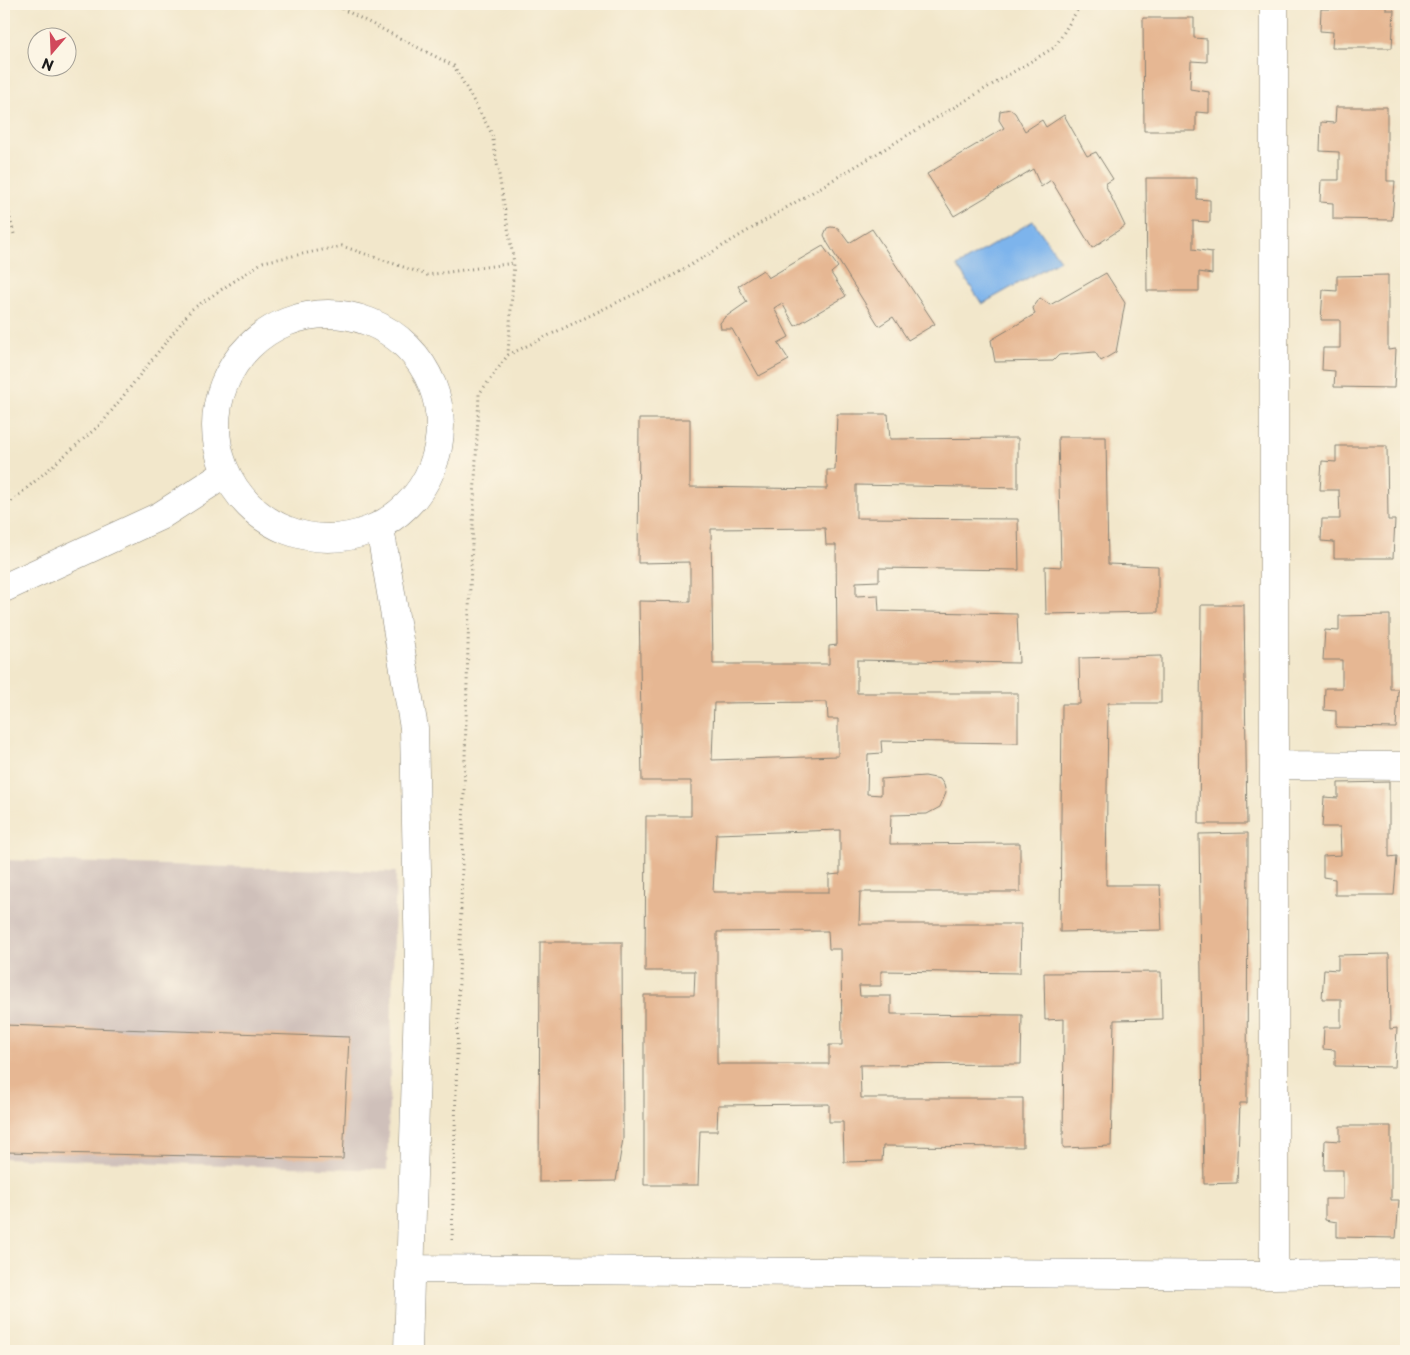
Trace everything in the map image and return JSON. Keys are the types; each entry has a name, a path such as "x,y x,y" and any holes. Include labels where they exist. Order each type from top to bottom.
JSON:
{"street":[{"path":"1274,4 1274,1275"},
{"path":"321,312 346,314 368,320 402,340 434,383 442,418 440,449 417,498 380,528 358,536 319,539 310,536 265,520 248,506 225,474 217,448 218,399 227,375 251,343 293,319 321,312"},
{"path":"4,588 160,516 225,474"},
{"path":"380,528 414,728 419,965 408,1351"},
{"path":"1274,765 1404,766"},
{"path":"410,1269 1274,1275 1406,1274"}],"path":[{"path":"333,4 454,66 492,134 514,263 508,354"},
{"path":"451,1269 469,609 479,394 508,354 674,276 1055,47 1081,4"},
{"path":"4,194 14,234"},
{"path":"4,508 102,423 192,309 263,262 342,246 427,274 514,263"}],"shaded area":[{"path":"4,860 396,872 387,1170 4,1158"}],"water":[{"path":"1033,221 1060,260 982,304 957,266"}],"building":[{"path":"1338,4 1386,4 1386,10 1394,10 1392,48 1332,48 1333,32 1320,31 1321,9 1338,9"},
{"path":"1143,18 1194,18 1194,38 1207,39 1207,62 1191,61 1190,89 1209,92 1209,113 1196,112 1196,131 1144,131"},
{"path":"1336,107 1387,107 1387,181 1395,181 1392,220 1333,219 1333,203 1320,202 1321,180 1339,180 1339,152 1320,151 1321,122 1335,123"},
{"path":"1010,109 1015,113 1025,131 1042,120 1046,127 1064,115 1087,156 1096,152 1113,179 1105,184 1125,226 1092,248 1051,180 1041,187 1033,169 954,216 927,174 1004,128 999,120 1000,111"},
{"path":"1146,178 1197,178 1197,199 1210,200 1210,222 1193,221 1193,249 1212,252 1212,274 1199,272 1199,291 1147,291"},
{"path":"827,228 838,228 849,243 872,229 935,324 908,340 893,317 879,326 827,242 824,235"},
{"path":"823,246 838,267 831,273 846,296 795,326 782,303 774,308 789,337 778,343 789,360 759,376 732,329 721,329 720,323 724,318 747,302 738,286 763,270 768,278"},
{"path":"1106,273 1125,303 1116,352 1101,361 1095,352 1059,355 1053,361 995,362 991,340 1035,314 1033,308 1040,298 1050,305"},
{"path":"1388,275 1388,350 1396,349 1394,388 1334,387 1335,371 1322,370 1323,348 1340,348 1340,320 1321,320 1323,290 1337,291 1337,276"},
{"path":"837,414 888,414 890,439 1018,438 1018,488 856,485 856,518 1018,519 1019,570 879,568 879,581 856,582 856,596 878,595 879,611 1017,614 1019,663 857,660 857,693 1018,693 1018,743 881,741 882,753 868,754 867,794 881,795 881,779 925,776 940,779 946,793 940,807 927,814 891,815 890,844 1020,843 1020,892 860,892 859,924 1021,924 1020,973 881,971 881,986 859,986 860,996 891,996 891,1014 1022,1015 1021,1064 860,1065 861,1098 1023,1098 1023,1147 883,1146 882,1161 844,1162 843,1122 829,1122 829,1104 718,1105 717,1131 700,1131 698,1185 644,1185 644,995 694,995 695,971 645,971 646,816 691,816 691,781 642,781 639,601 690,602 690,562 638,563 639,419 690,419 690,487 827,489 827,470 835,470","holes":["825,528 826,545 836,545 837,645 829,646 829,664 713,664 711,529","827,702 828,719 838,719 838,756 712,760 714,703","840,830 840,874 829,875 829,892 713,892 716,834","828,931 829,949 841,949 842,1045 829,1045 829,1064 717,1064 717,932"]},
{"path":"1058,437 1106,437 1108,564 1158,566 1158,612 1046,614 1045,566 1061,567"},
{"path":"1336,446 1387,446 1388,520 1395,520 1393,558 1334,558 1334,542 1321,541 1322,519 1340,519 1339,490 1320,490 1322,461 1336,462"},
{"path":"1201,605 1244,605 1247,824 1199,824"},
{"path":"1390,615 1390,689 1398,689 1396,728 1336,727 1336,711 1324,710 1325,688 1342,688 1342,660 1323,660 1325,630 1339,631 1339,616"},
{"path":"1161,656 1161,703 1108,703 1106,885 1160,885 1162,930 1060,932 1062,704 1080,704 1079,658"},
{"path":"1389,782 1389,857 1397,856 1394,895 1335,895 1335,879 1323,877 1323,856 1341,855 1340,827 1322,827 1324,797 1338,798 1338,783"},
{"path":"1248,833 1247,1103 1240,1103 1237,1183 1204,1184 1199,834"},
{"path":"540,942 622,942 623,1139 616,1181 539,1182"},
{"path":"1389,954 1390,1029 1397,1028 1395,1067 1335,1066 1335,1050 1323,1049 1324,1027 1341,1027 1341,999 1322,999 1324,969 1338,970 1338,955"},
{"path":"1161,972 1162,1019 1114,1020 1111,1146 1063,1148 1064,1019 1045,1020 1044,973"},
{"path":"4,1025 349,1037 343,1159 4,1152"},
{"path":"1340,1126 1391,1126 1391,1200 1399,1200 1396,1238 1337,1237 1337,1222 1325,1220 1325,1199 1343,1199 1343,1170 1324,1170 1325,1140 1340,1141"}]}
